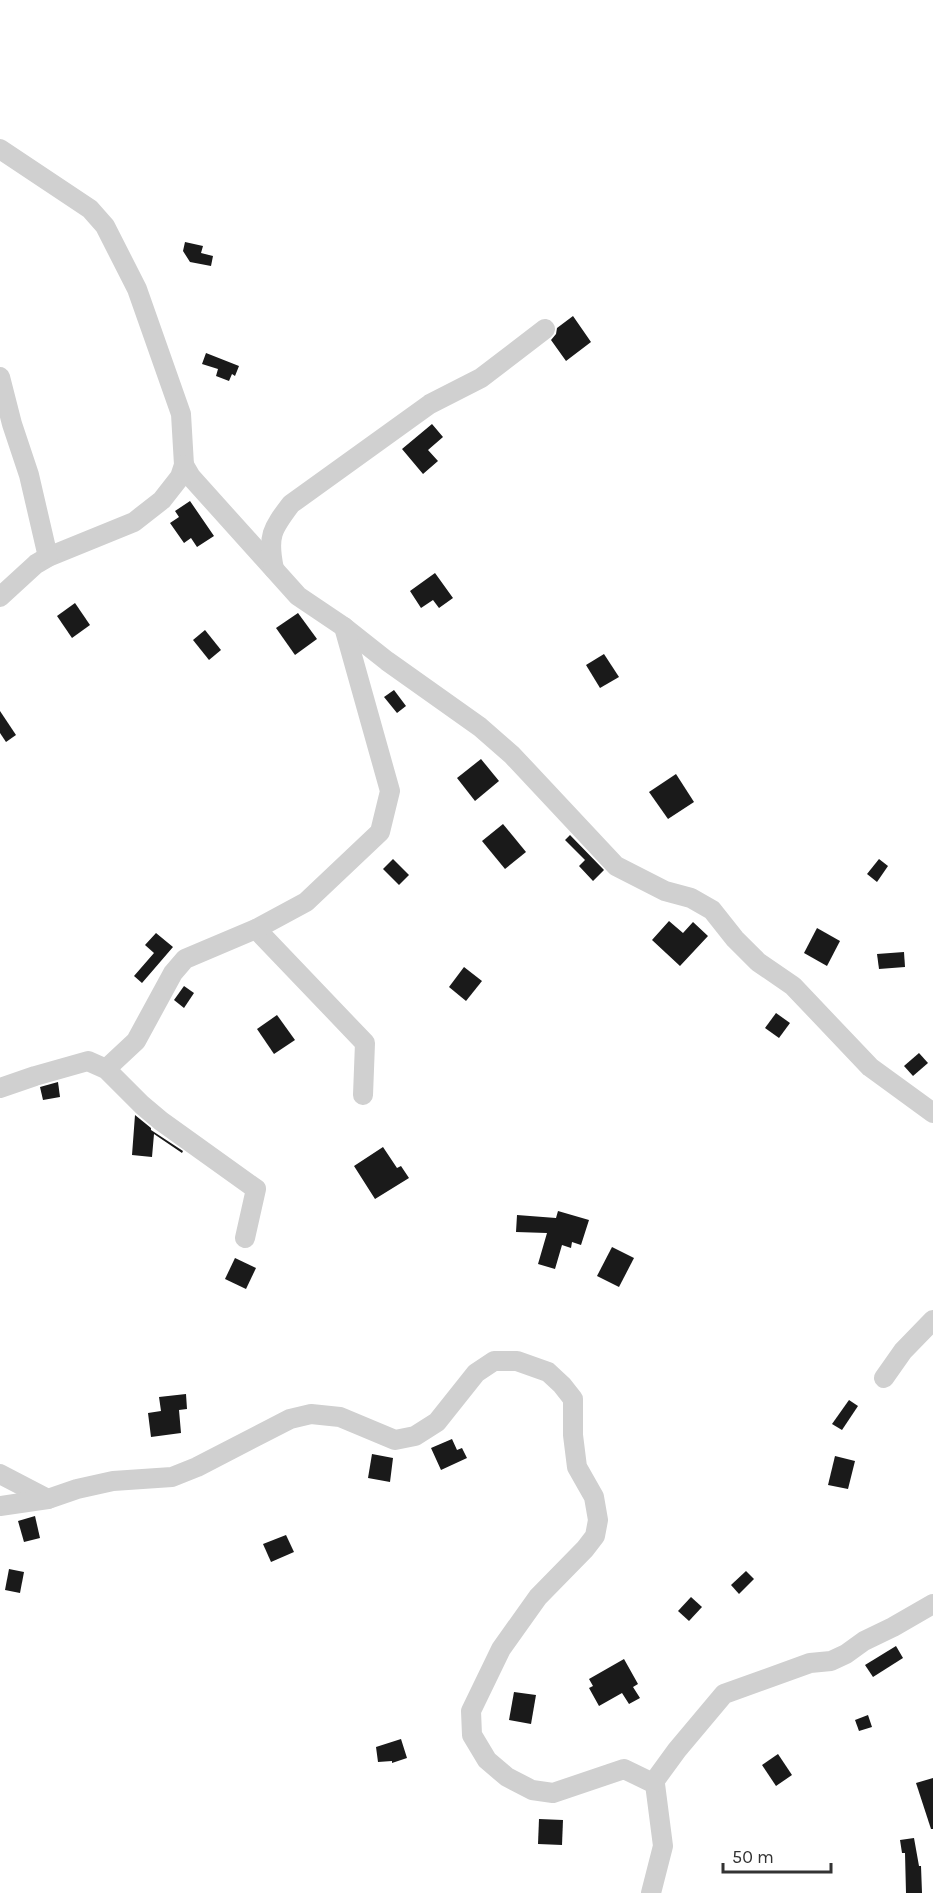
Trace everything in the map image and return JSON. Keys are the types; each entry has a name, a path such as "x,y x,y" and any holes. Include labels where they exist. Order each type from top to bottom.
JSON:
{"street":[{"path":"0,149 90,209 105,226 137,289 180,414 184,465 180,477 162,501 149,512 134,522 48,557 36,564 0,597"},
{"path":"274,569 270,541 275,525 291,504 430,404 481,378 545,328"},
{"path":"0,377 12,424 29,475 48,557"},
{"path":"184,465 191,477 298,596 480,727 512,755 616,866 665,891 690,898 712,910 742,947 758,962 793,986 870,1067 933,1113"},
{"path":"106,1069 136,1041 173,973 185,959 256,929 306,902 380,832 390,791 344,627"},
{"path":"256,929 364,1042 363,1095"},
{"path":"0,1088 88,1061 106,1069 161,1121 256,1190 245,1238"},
{"path":"884,1378 903,1352 933,1320"},
{"path":"0,1506 48,1499 76,1489 113,1482 172,1477 216,1458 290,1419 311,1414 340,1417 395,1440 415,1436 437,1422 476,1373 494,1361 517,1361 548,1372 562,1384 573,1399 573,1435 577,1467 594,1497 598,1520 595,1536 538,1597 501,1649 471,1711 472,1735 487,1760 507,1777 532,1790 554,1793 624,1769 655,1784 663,1846 651,1893"},
{"path":"0,1474 48,1499"},
{"path":"653,1783 677,1750 724,1694 810,1663 831,1661 933,1604"}],"building":[{"path":"185,242 203,246 201,253 213,256 211,266 190,262 183,251"},
{"path":"573,316 591,342 566,361 551,340 557,328"},
{"path":"206,353 239,366 235,376 232,374 229,381 216,376 218,369 202,364"},
{"path":"432,424 443,437 428,450 438,461 423,474 402,449"},
{"path":"190,501 214,536 197,547 191,538 184,543 170,523 179,517 175,511"},
{"path":"435,573 453,598 439,608 433,600 421,608 410,591"},
{"path":"75,603 90,625 72,638 57,616"},
{"path":"298,613 317,639 295,655 276,628"},
{"path":"205,630 221,650 209,660 193,640"},
{"path":"604,654 619,677 600,688 586,665"},
{"path":"394,690 406,706 397,713 384,697"},
{"path":"0,711 16,735 6,742 0,733"},
{"path":"481,759 499,781 475,801 457,778"},
{"path":"676,774 694,802 668,819 649,792"},
{"path":"503,824 526,852 505,869 482,841"},
{"path":"570,835 604,870 593,881 579,866 585,860 565,840"},
{"path":"393,859 409,875 399,885 383,869"},
{"path":"879,859 888,866 877,882 867,874"},
{"path":"669,921 683,933 693,922 708,936 680,966 652,940"},
{"path":"817,928 840,941 827,966 804,953"},
{"path":"156,933 173,947 142,983 134,976 154,953 145,945"},
{"path":"904,952 905,967 879,969 877,954"},
{"path":"464,967 482,981 466,1001 449,987"},
{"path":"184,986 194,993 184,1008 174,1000"},
{"path":"776,1013 790,1023 779,1038 765,1028"},
{"path":"277,1015 295,1040 274,1054 257,1029"},
{"path":"919,1053 928,1063 913,1076 904,1066"},
{"path":"58,1082 60,1097 43,1100 40,1087"},
{"path":"135,1115 151,1130 183,1151 182,1153 154,1134 152,1157 132,1155"},
{"path":"383,1147 397,1168 401,1166 409,1178 375,1199 354,1166"},
{"path":"558,1211 589,1220 581,1245 572,1242 571,1248 562,1245 555,1269 538,1264 547,1233 516,1232 517,1215 556,1218"},
{"path":"612,1247 634,1258 619,1287 597,1276"},
{"path":"235,1258 256,1268 246,1289 225,1279"},
{"path":"186,1394 187,1409 179,1410 181,1433 151,1437 148,1413 161,1411 159,1397"},
{"path":"849,1400 858,1406 842,1430 832,1424"},
{"path":"452,1439 457,1450 462,1448 467,1458 441,1470 431,1448"},
{"path":"372,1454 393,1458 390,1482 368,1478"},
{"path":"835,1456 855,1461 848,1489 828,1485"},
{"path":"35,1516 40,1538 24,1542 18,1521"},
{"path":"286,1535 294,1552 271,1562 263,1544"},
{"path":"9,1569 24,1572 20,1593 5,1590"},
{"path":"746,1571 754,1579 739,1594 731,1585"},
{"path":"691,1597 702,1607 689,1621 678,1611"},
{"path":"896,1646 903,1658 873,1677 865,1665"},
{"path":"624,1659 638,1684 633,1687 640,1698 629,1704 622,1693 599,1706 589,1688 593,1686 589,1679"},
{"path":"514,1692 536,1695 531,1724 509,1720"},
{"path":"868,1715 872,1727 859,1731 855,1720"},
{"path":"401,1739 407,1758 392,1763 392,1761 378,1762 376,1747"},
{"path":"778,1754 792,1775 776,1786 762,1765"},
{"path":"933,1778 933,1829 931,1829 916,1783"},
{"path":"539,1819 563,1820 562,1845 538,1844"},
{"path":"914,1838 919,1866 921,1866 922,1893 906,1893 905,1853 902,1853 900,1840"}]}
